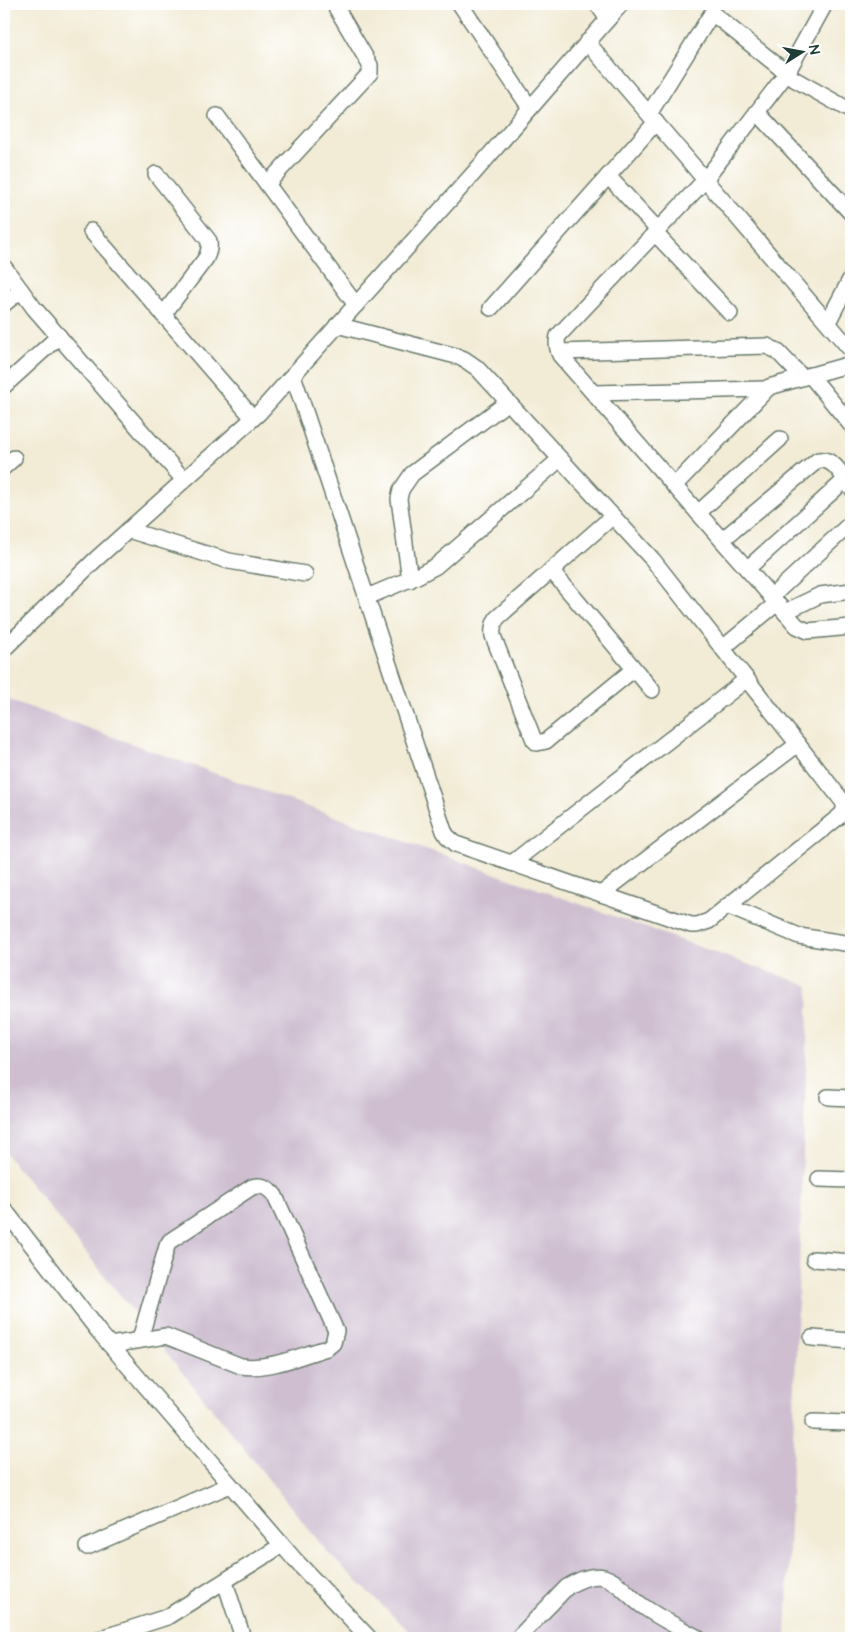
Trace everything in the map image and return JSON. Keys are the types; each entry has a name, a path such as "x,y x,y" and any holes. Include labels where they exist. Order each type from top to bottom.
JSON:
{"street":[{"path":"267,184 370,72 370,65 334,4"},
{"path":"460,4 530,108"},
{"path":"597,4 608,18"},
{"path":"4,649 95,560 253,418 356,305 621,4"},
{"path":"825,4 787,72 705,180 558,336 556,342 559,352 797,626 808,631 851,627"},
{"path":"492,308 608,176 652,118 712,13 794,79 851,111"},
{"path":"587,42 851,350"},
{"path":"757,112 851,213"},
{"path":"217,116 356,305"},
{"path":"156,174 209,241 210,245 206,258 163,314"},
{"path":"608,176 730,313"},
{"path":"91,231 253,418"},
{"path":"4,267 58,336 184,480"},
{"path":"828,322 851,278"},
{"path":"4,304 21,290"},
{"path":"293,375 447,836 456,844 692,925 703,924 709,921 841,815 848,806 653,560 476,368 464,359 337,325"},
{"path":"4,386 58,336"},
{"path":"559,352 767,346 777,351 806,376 851,425"},
{"path":"594,393 765,389 851,364"},
{"path":"674,486 765,389"},
{"path":"410,580 400,499 401,490 412,474 508,402"},
{"path":"698,513 780,438"},
{"path":"367,597 410,580 436,566 560,459"},
{"path":"722,540 818,460 830,461 848,484 747,569"},
{"path":"613,516 496,618 492,630 534,740 537,743 546,741 634,669"},
{"path":"722,648 778,604 851,523"},
{"path":"128,530 229,561 305,574"},
{"path":"551,570 652,690"},
{"path":"778,604 820,595 851,592"},
{"path":"512,863 747,679"},
{"path":"601,894 798,744"},
{"path":"727,906 799,936 851,944"},
{"path":"828,1097 851,1098"},
{"path":"819,1179 851,1180"},
{"path":"110,1345 158,1336 173,1338 241,1366 253,1368 327,1348 333,1343 336,1332 275,1196 270,1189 258,1185 252,1187 170,1241 166,1246 140,1339"},
{"path":"4,1209 110,1345 282,1546 369,1638"},
{"path":"814,1259 851,1262"},
{"path":"812,1338 851,1341"},
{"path":"813,1422 851,1423"},
{"path":"87,1547 230,1484"},
{"path":"102,1638 167,1617 282,1546"},
{"path":"518,1638 568,1587 588,1577 602,1576 614,1581 645,1608 698,1638"},
{"path":"225,1582 244,1638"}],"shaded area":[{"path":"7,699 809,986 786,1638 416,1638 328,1553 4,1151 4,704"}]}
